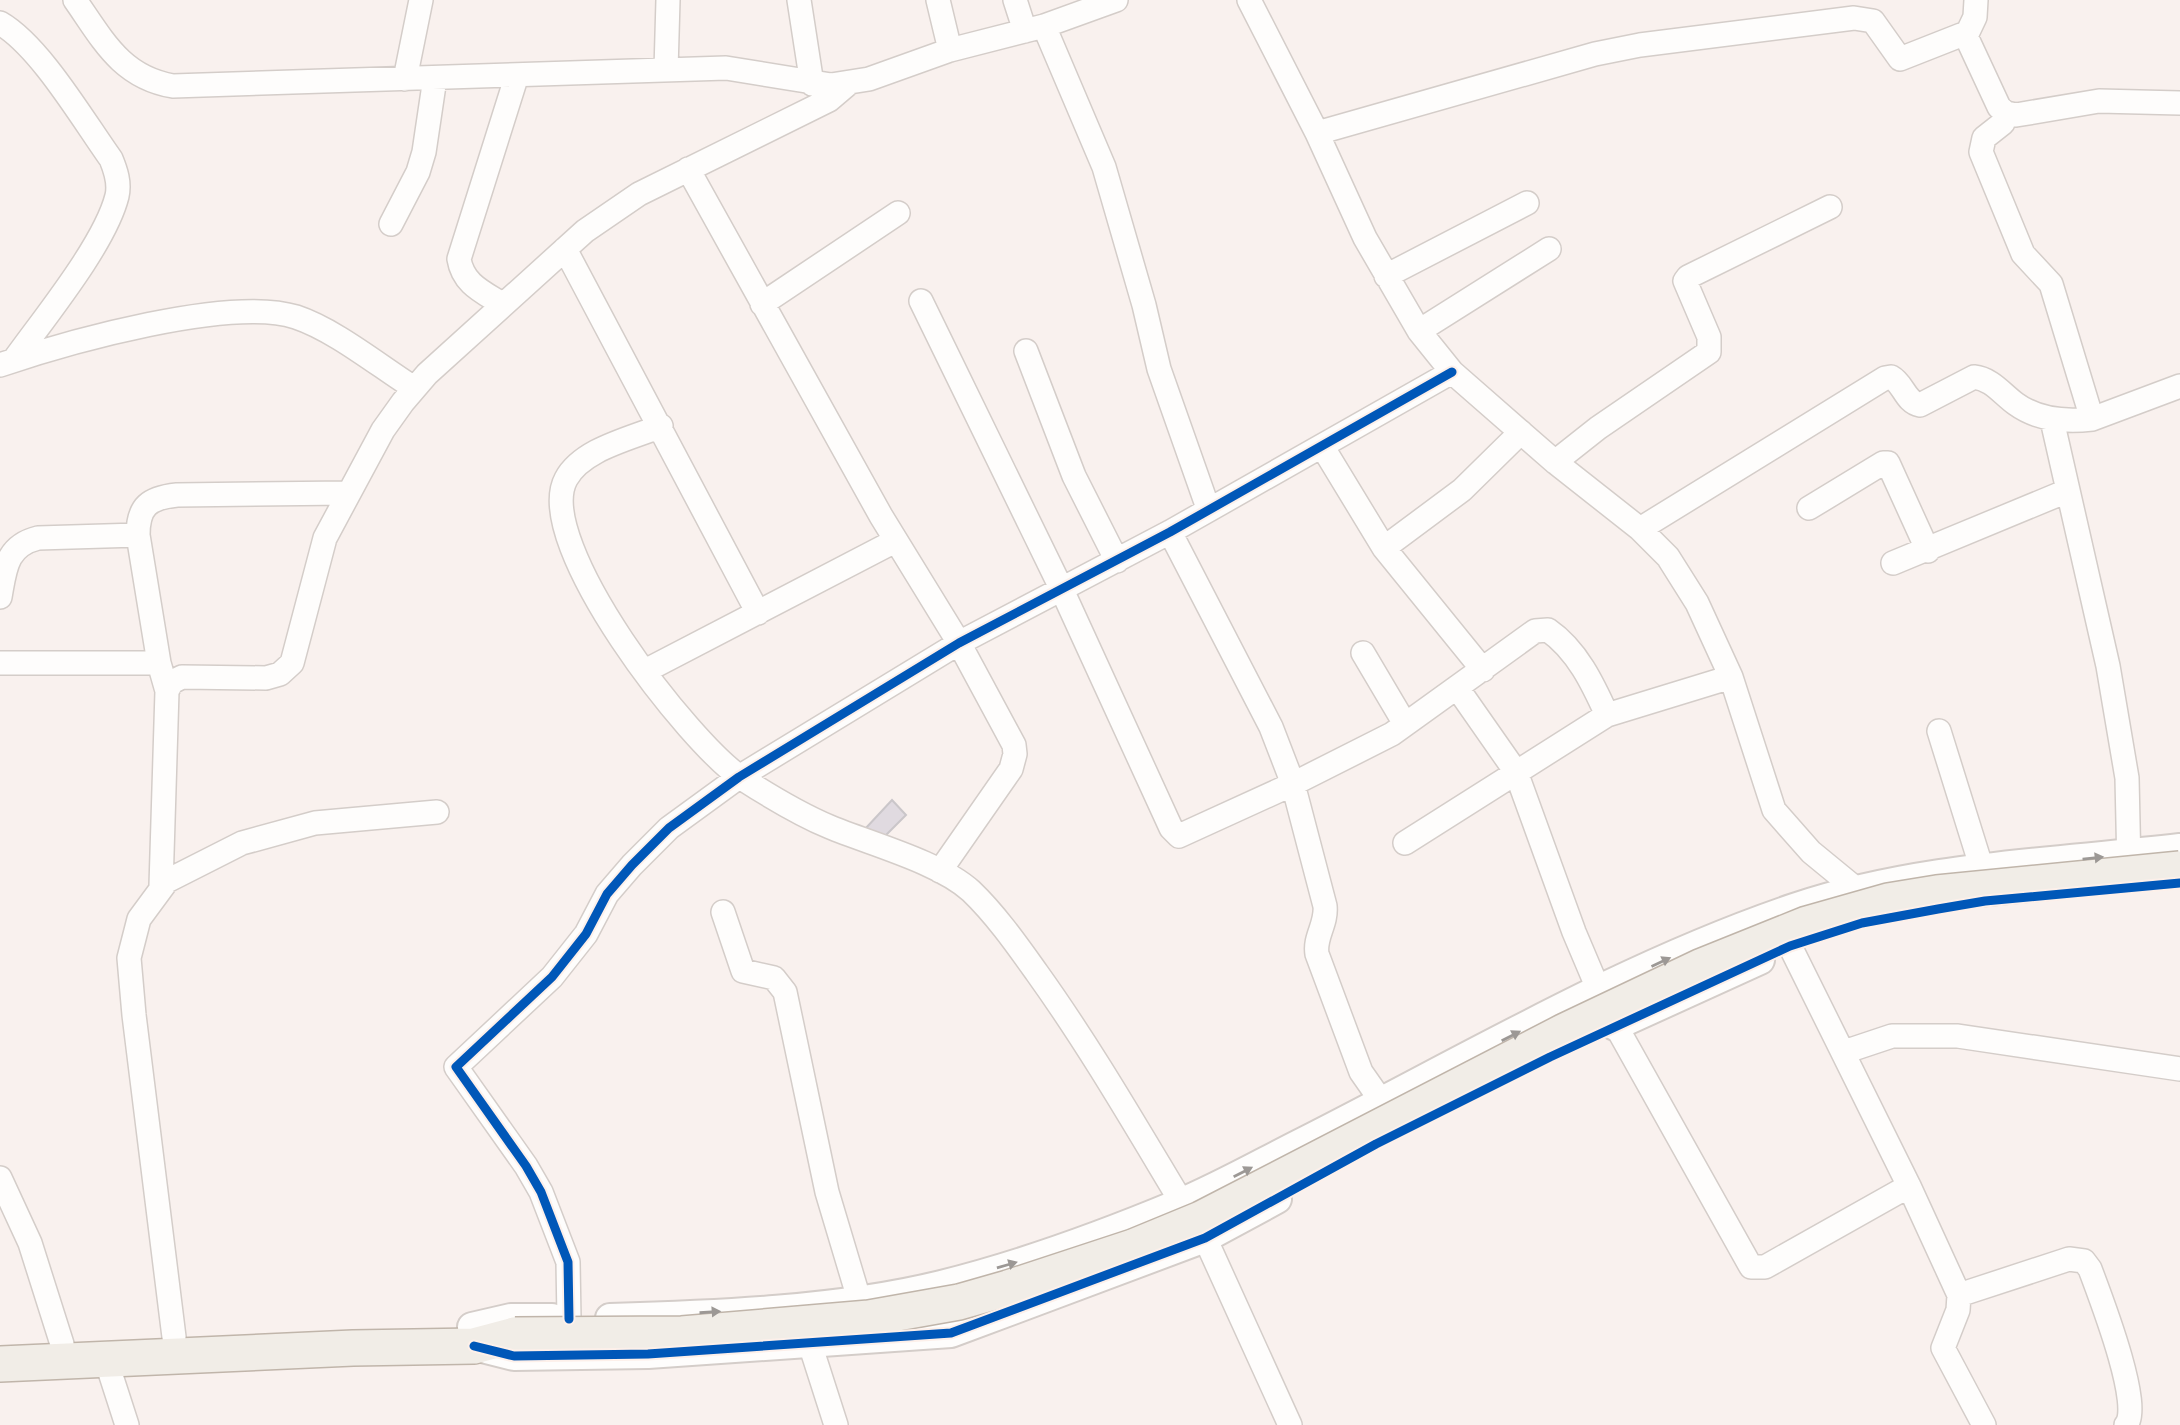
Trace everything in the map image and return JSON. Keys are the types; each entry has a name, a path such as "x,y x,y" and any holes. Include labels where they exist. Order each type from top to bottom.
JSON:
{"main road":[{"path":"0,1344 62,1344 174,1337 682,1334 869,1318 925,1309 1008,1288 1133,1247 1201,1219 1564,1031 1700,967 1807,924 1888,901 1937,893 2180,869"},
{"path":"0,1364 354,1348 473,1336"}],"street":[{"path":"75,0 125,66 150,82 173,86 666,70 757,71 812,84 849,83 910,66 950,50 1034,29 1116,0"},
{"path":"405,79 421,0"},
{"path":"666,70 668,0"},
{"path":"799,0 812,84"},
{"path":"938,0 950,50"},
{"path":"1015,0 1034,29 1104,167 1159,369 1208,508"},
{"path":"1249,0 1317,133 1365,238 1419,331 1452,372 1555,462 1640,529 1668,557 1684,581 1731,677 1774,810 1811,852 1853,889 1862,923"},
{"path":"1966,36 1975,17 1976,0"},
{"path":"1317,133 1548,67 1640,45 1854,18 1873,21 1900,59 1961,35 1966,36"},
{"path":"0,23 14,31 43,65 111,159 117,173 118,193 111,212 80,266 7,362"},
{"path":"1966,36 1999,107 2006,113 2030,113 2099,101 2180,103"},
{"path":"502,304 469,283 461,271 459,259 517,75"},
{"path":"391,224 418,173 424,152 435,78"},
{"path":"167,691 172,682 182,677 266,678 280,674 292,663 325,538 383,430 414,388 502,304 610,212 688,169 829,100 849,83"},
{"path":"2006,113 2003,123 1984,138 1981,152 2024,254 2051,284 2092,419"},
{"path":"688,169 895,541 959,643 1009,733 1015,754 1005,778 940,871"},
{"path":"1386,276 1527,203"},
{"path":"1555,462 1598,428 1709,352 1709,337 1685,281 1688,277 1781,234 1830,207"},
{"path":"762,304 898,213"},
{"path":"565,248 758,613"},
{"path":"1419,331 1549,249"},
{"path":"922,301 1062,590 1175,834 1184,836 1370,747 1458,689 1530,633 1548,630 1580,664 1607,715"},
{"path":"7,362 104,335 251,309 282,313 314,325 414,388"},
{"path":"1026,351 1074,476 1116,561"},
{"path":"569,1318 568,1262 541,1192 526,1166 460,1078 456,1067 552,977 586,934 607,894 632,865 670,828 739,777 959,643 1170,532 1208,508 1452,372"},
{"path":"1640,529 1891,377 1899,381 1908,399 1920,405 1974,377 1984,378 2017,406 2052,419 2092,419 2180,386"},
{"path":"2052,419 2108,666 2127,779 2128,889"},
{"path":"661,426 581,460 564,482 562,495 568,542 577,567 610,622 698,740 739,777 794,810 960,881 979,899 1034,968 1094,1057 1182,1203"},
{"path":"1384,548 1462,490 1521,432"},
{"path":"1322,446 1384,548 1483,670"},
{"path":"1809,508 1883,463 1888,463 1928,551"},
{"path":"1893,563 1928,551 2067,491"},
{"path":"161,886 167,691 159,663 138,535 138,517 147,505 159,497 349,493"},
{"path":"1170,532 1266,716 1293,784 1325,906 1325,922 1316,943 1317,954 1361,1072 1382,1102"},
{"path":"0,597 11,552 23,542 38,538 138,535"},
{"path":"645,671 895,541"},
{"path":"1363,653 1405,724"},
{"path":"0,663 159,663"},
{"path":"1405,843 1607,715 1731,677"},
{"path":"1458,689 1516,772 1574,932 1599,991"},
{"path":"1939,731 1982,869 1985,901"},
{"path":"174,1337 129,958 139,919 161,886 231,847 285,829 316,823 437,812"},
{"path":"473,1336 511,1318 656,1317 859,1299 965,1278 1066,1248 1182,1203 1599,991 1723,934 1853,889 1982,869 2180,848"},
{"path":"473,1336 514,1356 648,1354 951,1334 1205,1238 1376,1144 1616,1026 1790,946 1862,923 1985,901 2180,883"},
{"path":"723,912 743,971 777,979 785,992 827,1192 859,1299"},
{"path":"1790,946 1909,1186 1959,1295 1958,1310 1943,1348 1984,1425"},
{"path":"1616,1026 1751,1267 1765,1268 1909,1186"},
{"path":"1844,1052 1892,1036 1958,1036 2180,1069"},
{"path":"0,1178 30,1243 62,1344"},
{"path":"1205,1238 1290,1425"},
{"path":"1959,1295 2069,1259 2084,1261 2091,1269 2132,1403 2133,1415 2126,1425"},
{"path":"965,1278 980,1323"},
{"path":"810,1344 836,1425"},
{"path":"106,1360 127,1425"}],"building":[{"path":"892,800 906,815 879,842 865,829"}],"cycle path":[{"path":"569,1319 568,1262 541,1192 526,1166 456,1067 552,977 586,934 607,894 632,865 669,828 739,777 959,643 1170,532 1452,372"},
{"path":"474,1346 514,1356 648,1354 951,1333 1205,1238 1376,1144 1550,1057 1790,946 1862,923 1985,901 2180,883"}]}
